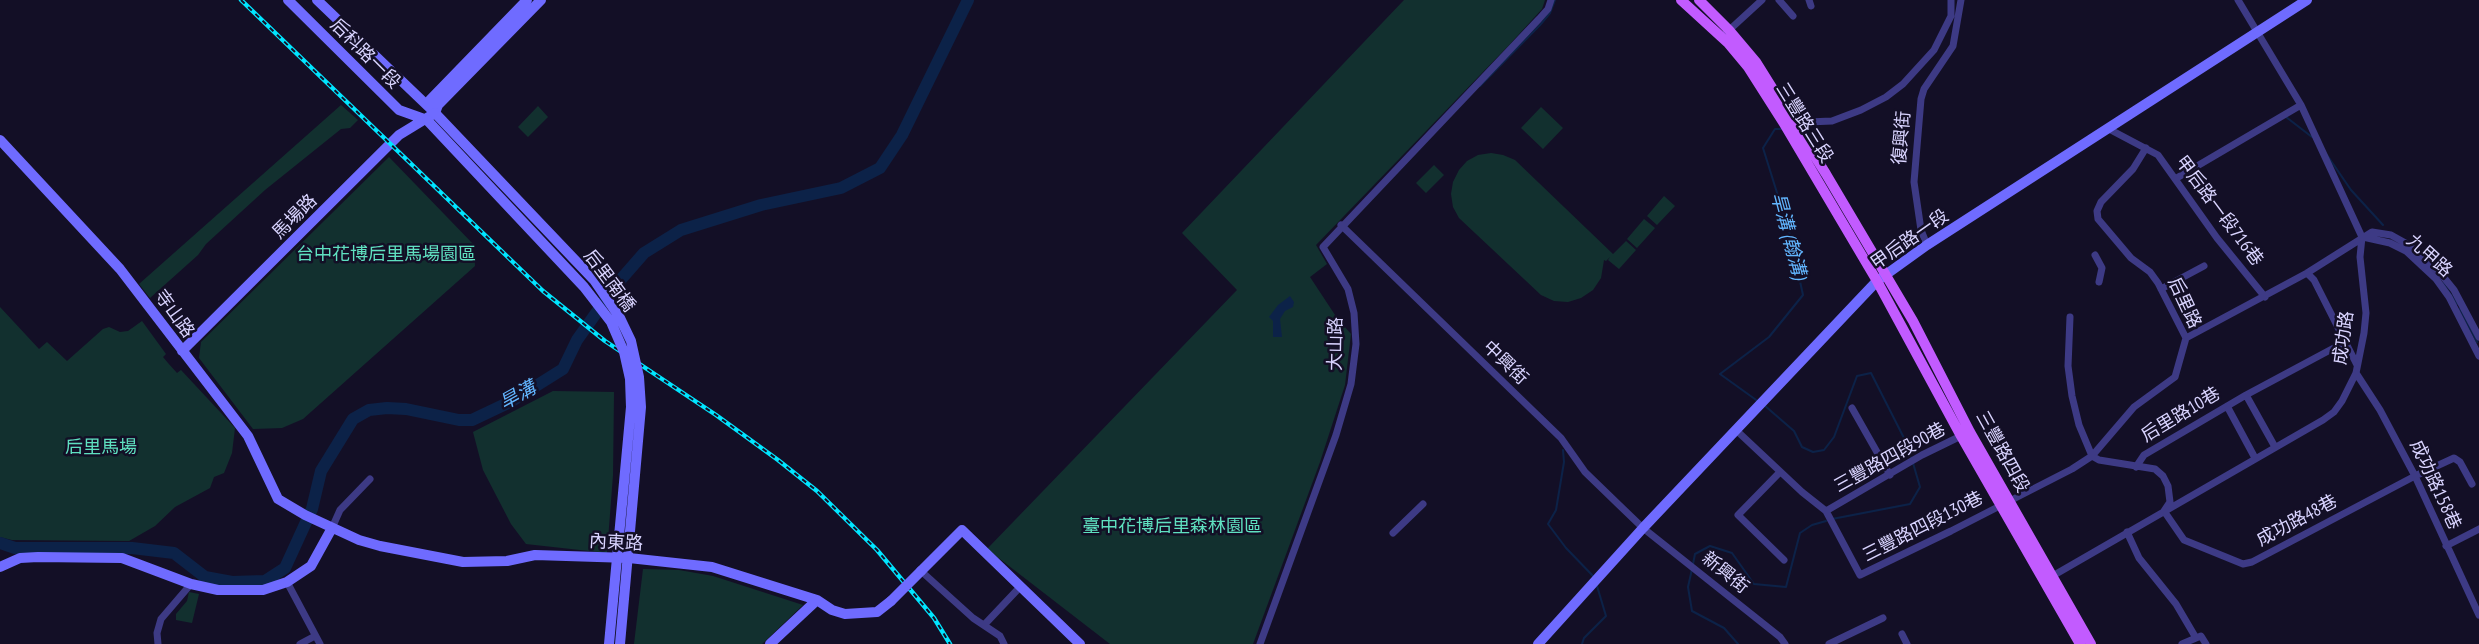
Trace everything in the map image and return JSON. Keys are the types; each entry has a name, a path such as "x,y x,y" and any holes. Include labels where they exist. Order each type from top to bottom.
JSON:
{"main road":[{"name":"三豐路三段","path":"1681,0 1726,33"},
{"name":"三豐路三段","path":"1699,0 1755,62 1881,278"},
{"name":"三豐路四段","path":"1881,278 2048,578 2091,644"},
{"name":"三豐路四段","path":"2048,578 2080,644"}],"street":[{"name":"后科路一段","path":"288,0 399,110 431,116"},
{"name":"后科路一段","path":"317,0 431,116"},
{"path":"431,116 430,100 527,0"},
{"name":"馬場路","path":"181,351 399,135 431,116 438,105 541,0"},
{"name":"大山路","path":"1260,644 1336,435 1351,384 1356,344 1354,313 1348,289 1323,247 1539,19 1548,9 1551,0"},
{"path":"1726,33 1762,0"},
{"path":"1779,0 1793,16"},
{"path":"1787,120 1832,121 1886,97 1910,77 1934,50 1951,16 1951,0"},
{"name":"復興街","path":"1927,245 1920,230 1913,182 1921,99 1924,89 1953,46 1961,0"},
{"name":"成功路","path":"2048,578 2334,412 2357,370 2366,313 2360,257 2362,237 2301,105 2238,0"},
{"name":"甲后路一段","path":"1538,644 1643,528 1881,278 1927,245 2307,0"},
{"path":"2175,179 2301,105"},
{"name":"后里南橋","path":"431,116 584,287 611,322 624,352 630,379 631,407 609,644"},
{"name":"后里南橋","path":"431,116 594,280 620,318 631,341 639,377 641,407 620,644"},
{"name":"甲后路一段716巷","path":"2107,128 2158,155 2217,238 2265,296"},
{"name":"寺山路","path":"0,141 120,269 248,436 278,499 317,521"},
{"name":"后里路","path":"2005,503 2092,456 2134,407 2175,377 2186,338 2150,272 2131,258 2098,219 2097,211 2101,202 2133,169 2146,148"},
{"name":"中興街","path":"1341,225 1561,438 1585,472 1643,528"},
{"name":"九甲路","path":"2362,237 2372,232 2391,235 2409,245 2441,274 2454,290 2479,337"},
{"path":"2186,338 2307,273 2362,237"},
{"name":"九甲路","path":"2362,237 2390,243 2406,251 2436,279 2449,297 2479,356"},
{"path":"2095,256 2102,268 2099,282"},
{"path":"2161,289 2204,266"},
{"name":"成功路158巷","path":"2307,273 2314,280 2357,370 2415,476 2478,609"},
{"path":"2070,317 2068,366 2072,396 2079,425 2092,456 2099,460 2155,469 2163,476 2168,486 2170,502 2164,511"},
{"name":"后里路10巷","path":"2136,467 2144,455 2227,405 2345,342"},
{"path":"2246,394 2275,447"},
{"path":"2227,405 2255,458"},
{"path":"1852,408 1890,475"},
{"path":"1736,430 1826,511"},
{"name":"三豐路四段90巷","path":"1826,511 1966,434"},
{"name":"成功路48巷","path":"2164,511 2184,540 2243,564 2252,562 2454,458 2460,461 2472,484"},
{"path":"1780,472 1738,514 1784,560"},
{"path":"0,567 20,558 122,558 218,590 263,590 287,582 311,566 340,510 370,479"},
{"name":"三豐路四段130巷","path":"1826,511 1859,574 1863,575 2005,503"},
{"path":"1393,533 1423,504"},
{"name":"內東路","path":"317,521 380,546 463,562 496,562 535,555 629,558 712,567 817,600 832,610 845,614 877,612 921,571"},
{"name":"新興街","path":"1643,528 1780,637 1785,644"},
{"path":"2446,546 2479,529"},
{"path":"1004,644 1000,636 973,618 921,571 962,530 1080,644"},
{"path":"2127,532 2139,558 2176,604 2196,638"},
{"path":"287,582 320,644"},
{"path":"158,644 162,619 191,583"},
{"path":"985,624 1020,587"},
{"path":"770,644 817,600"},
{"path":"1829,644 1882,618"},
{"path":"1902,634 1906,644"},
{"path":"300,644 315,636"},
{"path":"2182,644 2201,636 2206,644"}],"green space":[{"name":"臺中花博后里森林園區","path":"1404,0 1545,0 1542,9 1510,44 1316,245 1327,264 1310,277 1351,334 1345,385 1320,462 1253,644 1110,644 987,549 1237,290 1182,233"},
{"path":"341,105 358,120 350,128 341,129 265,190 150,298 139,284"},
{"path":"538,106 548,117 528,137 518,127"},
{"path":"1541,107 1563,128 1543,149 1521,128"},
{"path":"1491,153 1515,160 1613,254 1626,241 1636,250 1619,269 1608,260 1610,257 1604,260 1601,278 1593,290 1581,298 1568,302 1554,301 1541,295 1459,218 1453,207 1451,194 1459,170 1467,161 1478,155"},
{"name":"台中花博后里馬場園區","path":"389,157 474,245 475,266 303,419 282,428 253,429 199,358 201,342"},
{"path":"1434,165 1444,175 1426,193 1416,183"},
{"path":"1664,196 1675,206 1657,225 1647,216"},
{"path":"1644,219 1655,228 1637,248 1627,239"},
{"name":"后里馬場","path":"0,307 39,349 47,342 67,361 103,329 109,327 120,332 128,331 142,321 166,354 163,357 168,363 177,373 181,370 235,428 232,453 224,473 214,477 210,488 175,507 155,526 129,541 12,540 0,537"},
{"path":"553,391 614,392 613,475 607,553 526,544 511,524 483,470 473,432"},
{"path":"643,569 679,570 713,576 803,605 762,644 634,644"},
{"path":"189,592 199,594 192,623 176,620 176,614 187,601"}],"water":[{"path":"1290,296 1294,302 1293,307 1285,311 1280,319 1282,337 1273,337 1273,321 1269,317 1278,305"}],"waterway":[{"name":"旱溝","path":"0,543 15,548 132,548 174,553 205,577 232,582 265,581 285,568 312,509 321,471 353,419 369,410 387,408 472,420 512,401 563,369 577,340 616,285 644,253 681,230 761,205 841,188 880,168 902,135 968,0"},
{"path":"1480,86 1540,25 1550,13 1555,0"},
{"path":"2286,117 2312,137"},
{"name":"旱溝 (翰溝)","path":"1759,402 1720,374 1769,337 1803,295 1789,231 1763,148 1775,129 1782,129"},
{"path":"2327,155 2351,190 2383,225"},
{"path":"2443,283 2457,304"},
{"path":"2460,309 2477,342"},
{"name":"旱溝 (翰溝)","path":"1764,405 1794,431 1802,447 1813,452 1824,450 1834,437 1857,376 1871,373 1906,442 1911,458"},
{"path":"1563,450 1564,462 1556,510 1548,524 1566,548 1594,577"},
{"name":"旱溝 (翰溝)","path":"1832,519 1910,504 1920,487 1913,463"},
{"name":"旱溝 (翰溝)","path":"1693,564 1695,554 1710,546 1732,553 1754,584 1786,587 1800,533 1812,525 1826,521"},
{"name":"旱溝 (翰溝)","path":"1692,569 1688,587 1692,611 1724,628 1738,644"},
{"path":"1582,644 1584,638 1606,616 1597,586"}],"railway":[{"path":"241,0 543,291 605,341 716,415 817,491 877,550 934,618 950,644"}]}
